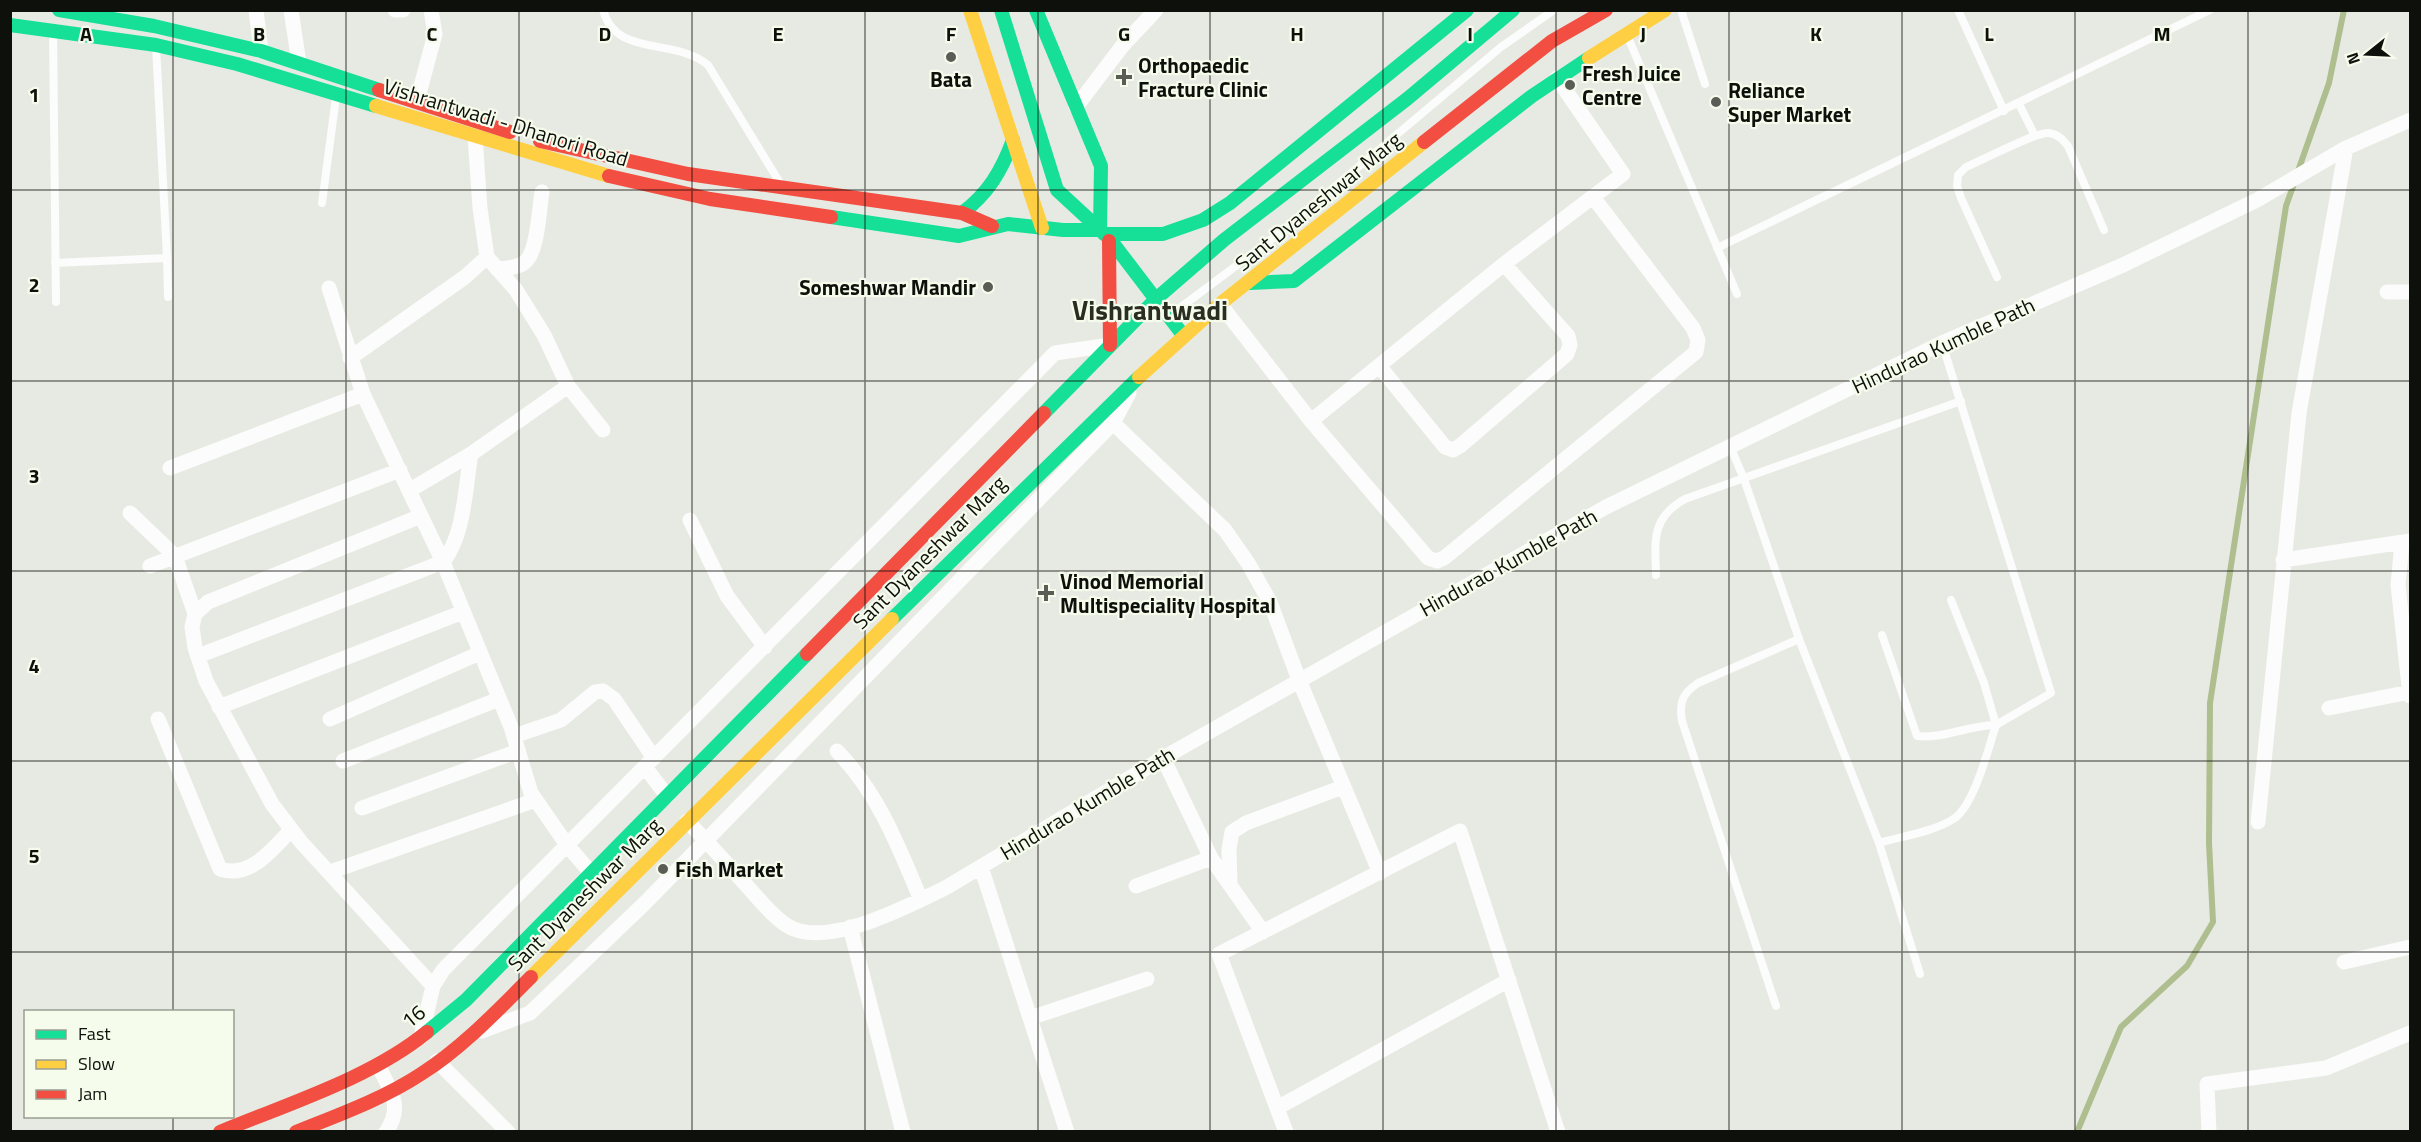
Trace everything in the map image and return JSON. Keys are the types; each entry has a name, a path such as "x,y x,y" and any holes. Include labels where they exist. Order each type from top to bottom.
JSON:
{"main road":[{"name":"Vishrantwadi - Dhanori Road","path":"60,10 135,22 261,51 550,144 687,174 962,213 992,226"},
{"path":"970,10 1042,228"},
{"path":"1001,10 1057,190 1078,205 1156,298 1183,335"},
{"name":"Vishrantwadi - Dhanori Road","path":"10,25 156,45 237,64 617,179 710,199 958,236 1008,224 1104,235 1163,234 1203,220 1221,208 1467,10"},
{"name":"Sant Dyaneshwar Marg","path":"591,873 1156,298 1224,240 1407,99 1513,10"},
{"name":"Sant Dyaneshwar Marg","path":"295,1131 391,1091 421,1074 469,1035 1183,335 1544,48 1606,10"},
{"path":"1250,283 1294,281 1557,78 1665,10"},
{"path":"1036,11 1101,166 1110,345"},
{"path":"962,213 981,200 1001,172 1013,140"},
{"name":"16","path":"220,1131 378,1065 421,1037 466,1000 591,873"},
{"path":"282,1106 295,1131"}],"street":[{"path":"256,10 261,51"},
{"path":"291,10 299,63"},
{"path":"394,10 403,10"},
{"path":"417,101 435,34 430,10"},
{"path":"1076,107 1123,45 1156,10"},
{"path":"336,94 342,77"},
{"path":"1311,421 1504,264 1623,174 1557,78"},
{"name":"Hindurao Kumble Path","path":"687,821 770,912 788,926 806,933 828,932 850,927 921,900 981,867 1163,758 1606,507 1942,343 2123,265 2257,200 2346,148 2410,120"},
{"path":"475,136 480,207 487,257 516,290 544,335 568,386 603,430"},
{"path":"2258,822 2299,413 2346,148"},
{"path":"497,269 519,266 527,261 533,249 542,192"},
{"path":"1220,304 1311,421 1428,558 1437,561 1444,558 1696,352 1698,340 1693,328 1593,197"},
{"path":"350,358 465,277 487,257"},
{"path":"1380,367 1445,447 1453,450 1460,446 1567,354 1570,345 1568,336 1504,264"},
{"path":"329,288 363,394 443,562 500,699 531,793 567,845 591,873"},
{"path":"2387,292 2410,292"},
{"path":"421,1037 433,986 443,970 1055,353 1110,345"},
{"path":"469,1035 530,1013 707,842 1113,423 1138,377"},
{"path":"410,490 471,454 568,386"},
{"path":"170,468 363,394"},
{"path":"1113,423 1225,530 1270,602 1299,680 1380,873"},
{"path":"198,656 443,562 451,552 459,528 471,454"},
{"path":"150,566 400,470"},
{"path":"130,513 175,556 195,614 192,627 198,656 219,707 272,804 291,830 433,986"},
{"path":"195,614 208,602 421,516"},
{"path":"690,520 727,596 765,646"},
{"path":"2283,560 2406,542 2398,585 2410,693 2329,708"},
{"path":"219,707 463,612"},
{"path":"330,719 480,653"},
{"path":"362,808 516,744 561,720 587,697 603,691 614,699 667,796"},
{"path":"343,761 500,699"},
{"path":"158,719 220,869 229,872 253,866 291,830"},
{"path":"837,751 857,771 887,819 921,900"},
{"path":"1163,758 1211,858 1263,932"},
{"path":"1230,884 1229,849 1232,832 1246,823 1343,787"},
{"path":"330,872 536,800"},
{"path":"1286,1131 1220,954 1460,831 1558,1131"},
{"path":"1136,886 1211,858"},
{"path":"981,867 1067,1131"},
{"path":"850,927 903,1131"},
{"path":"2344,962 2410,947"},
{"path":"1030,1018 1147,979"},
{"path":"1277,1108 1509,980"},
{"path":"2209,1131 2207,1084 2326,1068 2410,1033"},
{"path":"437,1061 508,1131"},
{"path":"378,1065 396,1106 395,1117 386,1131"}],"lane":[{"path":"603,10 610,30 624,39 696,55 708,65 782,187"},
{"path":"1169,316 1276,236 1501,47 1554,10"},
{"path":"1680,10 1705,84"},
{"path":"1958,10 2004,111"},
{"path":"1718,248 2210,10"},
{"path":"52,30 56,302"},
{"path":"1626,33 1737,294"},
{"path":"156,45 168,297"},
{"path":"322,203 336,94"},
{"path":"2019,104 2035,136"},
{"path":"1997,277 1961,198 1957,186 1958,176 1966,168 2035,136 2048,132 2059,136 2068,146 2104,230"},
{"path":"55,263 167,258"},
{"path":"1882,635 1917,736 1930,737 1976,724 1996,725 2051,693 1942,343"},
{"path":"1656,575 1655,545 1658,524 1670,507 1685,499 1961,401"},
{"path":"1730,446 1744,479 1798,639 1879,843 1920,974"},
{"path":"1879,843 1942,825 1956,817 1969,802 1996,725 1984,683 1951,600"},
{"path":"1776,1006 1682,721 1679,704 1685,692 1698,683 1798,639"}],"waterway":[{"path":"2298,171 2329,83 2344,10"},
{"path":"2077,1132 2121,1027 2187,966 2213,922 2209,843 2210,703 2286,206 2295,181"}],"traffic: fast":[{"path":"59,10 154,26 261,51 379,90"},
{"path":"1001,10 1057,190 1109,238 1183,335"},
{"path":"1036,10 1101,166 1100,230"},
{"path":"1104,234 1163,234 1203,220 1230,203 1467,10"},
{"path":"1044,413 1157,298 1224,240 1407,99 1513,10"},
{"path":"10,25 156,45 237,64 376,106"},
{"path":"1250,283 1294,281 1532,96 1589,58"},
{"path":"962,213 993,181 1013,140"},
{"path":"831,217 959,236 1008,224 1063,230 1100,230"},
{"path":"892,619 1139,377"},
{"path":"427,1032 466,1000 807,654"}],"traffic: slow":[{"path":"970,10 1042,228"},
{"path":"1589,58 1665,10"},
{"path":"376,106 609,176"},
{"path":"1139,377 1220,304 1424,142"},
{"path":"531,977 892,619"}],"traffic: jam":[{"path":"1424,142 1552,41 1606,10"},
{"path":"379,90 510,132"},
{"path":"540,141 688,174 962,213 992,226"},
{"path":"609,176 710,199 831,217"},
{"path":"1109,241 1110,345"},
{"path":"807,654 1044,413"},
{"path":"296,1132 376,1099 421,1074 465,1041 531,977"},
{"path":"220,1132 355,1076 405,1048 427,1032"}],"place":[{"name":"Bata","path":"951,57"},
{"name":"Orthopaedic Fracture Clinic","path":"1124,77"},
{"name":"Fresh Juice Centre","path":"1570,85"},
{"name":"Reliance Super Market","path":"1716,102"},
{"name":"Someshwar Mandir","path":"988,287"},
{"name":"Vinod Memorial Multispeciality Hospital","path":"1046,593"},
{"name":"Fish Market","path":"663,869"}],"district":[{"name":"Vishrantwadi","path":"1150,309"}]}
